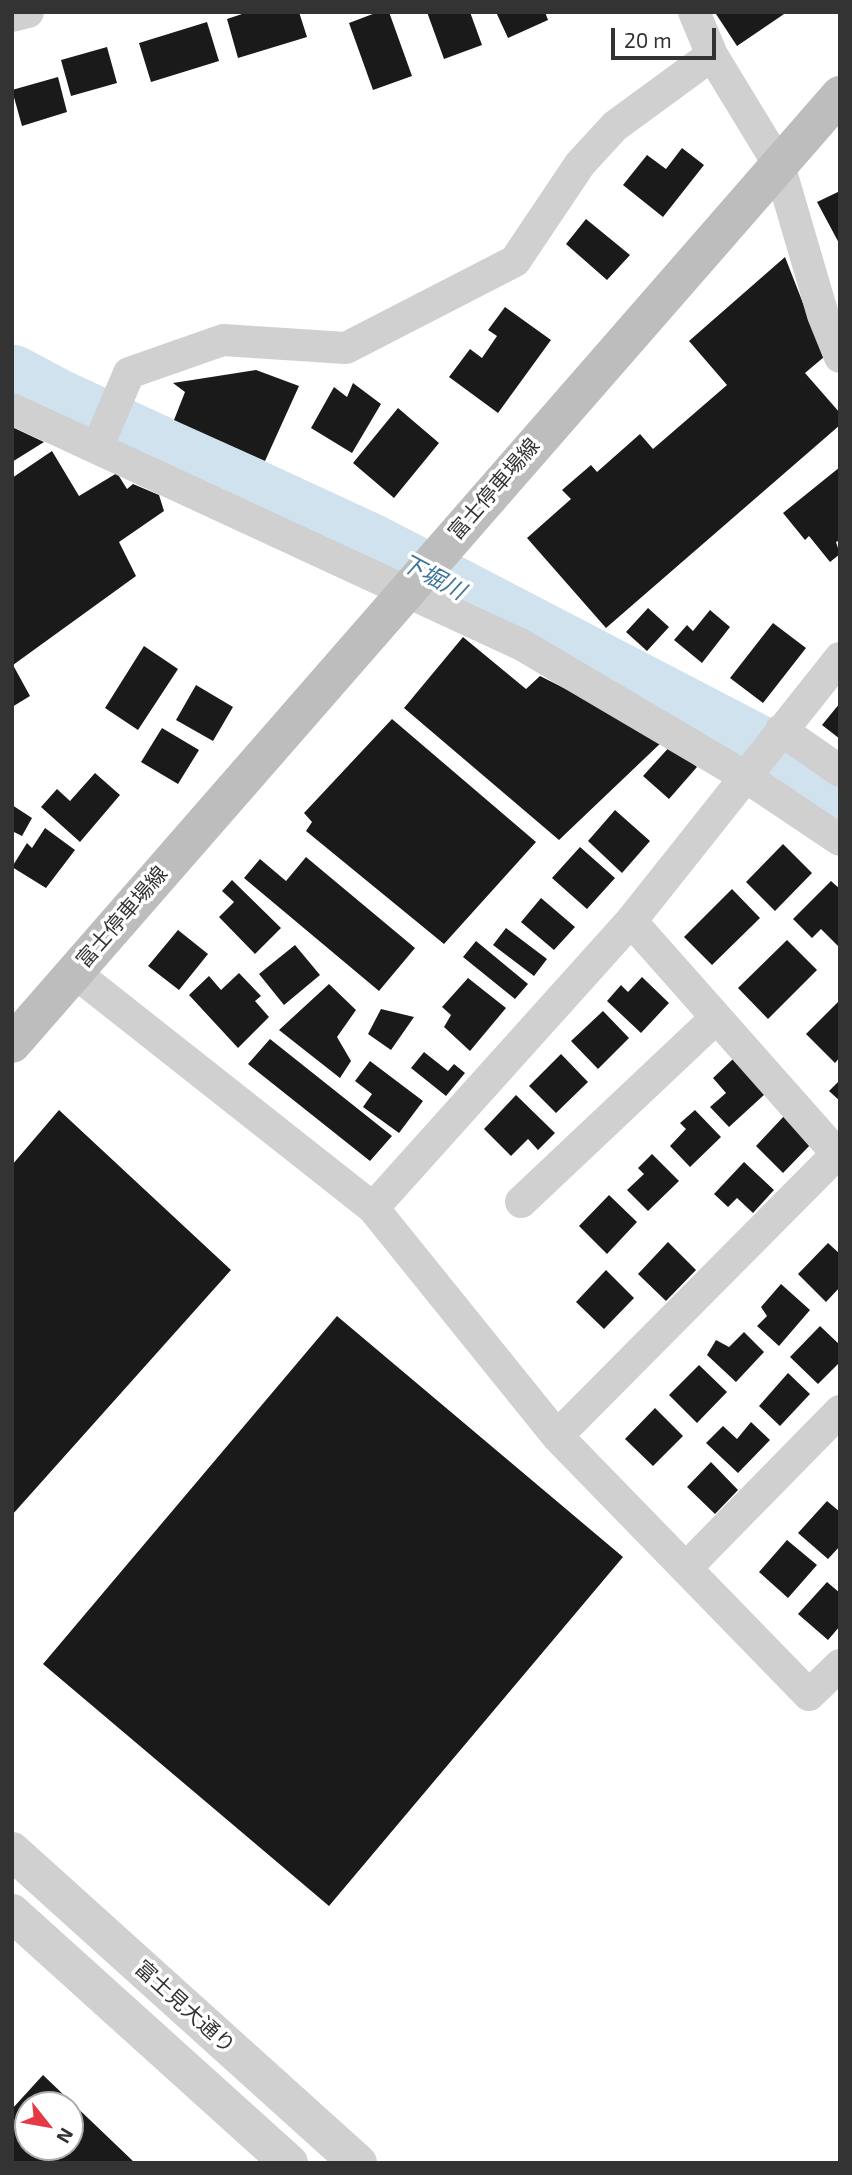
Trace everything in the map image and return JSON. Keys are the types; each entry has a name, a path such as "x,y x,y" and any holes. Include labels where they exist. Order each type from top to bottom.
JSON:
{"main road":[{"name":"富士停車場線","path":"12,1044 840,95"}],"street":[{"path":"12,16 28,12"},
{"path":"694,12 712,55 779,165 823,315 840,357"},
{"path":"98,447 129,373 223,340 346,348 515,261 580,164 615,126 712,55"},
{"path":"12,409 522,645 746,777 840,840"},
{"path":"373,1208 631,921 840,658"},
{"path":"781,730 840,771"},
{"path":"557,1436 838,1156 631,921"},
{"path":"74,972 373,1208 557,1436 809,1695 840,1665"},
{"path":"521,1202 716,1018"},
{"path":"685,1568 840,1410"},
{"name":"富士見大通り","path":"12,1851 358,2163"},
{"path":"12,1913 289,2163"}],"building":[{"path":"248,12 299,12 307,37 238,58 227,19"},
{"path":"378,12 389,12 412,76 373,90 349,23"},
{"path":"427,12 470,12 482,45 444,59"},
{"path":"496,12 545,12 548,20 508,38"},
{"path":"787,12 737,46 716,14"},
{"path":"207,22 219,61 151,82 139,43"},
{"path":"107,47 117,83 71,96 61,60"},
{"path":"58,77 67,112 22,126 12,90"},
{"path":"682,148 704,165 663,217 623,185 647,155 666,169"},
{"path":"840,191 840,245 817,202"},
{"path":"586,219 630,255 607,280 566,244"},
{"path":"785,257 824,357 805,373 840,413 840,425 606,628 527,538 571,499 562,490 591,465 597,472 640,434 653,449 727,385 689,341"},
{"path":"505,307 551,340 498,413 449,377 470,349 482,358 497,336 488,330"},
{"path":"256,370 299,386 265,461 174,420 185,392 173,383"},
{"path":"353,383 381,404 352,453 311,428 334,387 347,397"},
{"path":"398,408 439,443 394,498 353,463"},
{"path":"12,427 44,442 12,462"},
{"path":"52,451 79,496 117,473 127,489 133,484 159,495 164,511 119,542 136,576 13,665 30,696 12,707 12,478"},
{"path":"840,467 840,540 836,542 840,554 830,562 809,536 805,540 783,513"},
{"path":"648,608 669,627 647,651 626,632"},
{"path":"710,610 730,627 702,663 674,640 687,625 693,631"},
{"path":"773,623 806,648 763,703 730,678"},
{"path":"463,637 526,689 540,676 665,739 559,840 404,708"},
{"path":"144,646 178,669 138,730 105,708"},
{"path":"196,685 233,707 213,741 176,720"},
{"path":"840,703 840,739 822,725"},
{"path":"392,719 536,842 444,944 306,831 312,822 304,813"},
{"path":"162,728 199,750 178,784 141,762"},
{"path":"672,744 697,767 669,799 643,776"},
{"path":"95,773 120,795 80,842 41,807 57,789 70,801"},
{"path":"12,805 32,818 22,836 12,831"},
{"path":"615,810 650,841 622,873 588,841"},
{"path":"45,828 75,850 46,888 12,867 27,843 32,848"},
{"path":"783,844 812,873 775,911 746,882"},
{"path":"580,847 615,878 587,909 552,878"},
{"path":"306,857 415,948 379,991 244,878 260,859 286,881"},
{"path":"232,880 281,928 255,954 219,917 234,902 222,891"},
{"path":"831,881 840,889 840,948 821,929 812,938 793,919"},
{"path":"732,889 760,918 712,965 684,937"},
{"path":"541,898 575,927 554,950 521,922"},
{"path":"506,928 547,959 534,976 493,945"},
{"path":"178,930 208,954 179,990 148,966"},
{"path":"787,940 817,970 768,1019 738,988"},
{"path":"476,941 528,984 515,999 463,957"},
{"path":"295,945 320,975 284,1005 259,974"},
{"path":"239,973 261,996 255,1001 269,1017 238,1048 189,995 209,976 221,990"},
{"path":"642,977 669,1003 641,1033 607,1001 621,985 628,992"},
{"path":"468,978 506,1008 470,1051 444,1027 451,1015 442,1007"},
{"path":"329,984 356,1010 337,1037 351,1061 340,1078 279,1030"},
{"path":"840,1000 840,1057 835,1063 806,1034"},
{"path":"381,1009 414,1017 391,1050 368,1034"},
{"path":"603,1011 629,1038 598,1069 571,1041"},
{"path":"270,1039 392,1136 370,1161 248,1064"},
{"path":"424,1052 448,1071 454,1064 465,1073 446,1096 411,1068"},
{"path":"561,1054 588,1082 556,1113 529,1086"},
{"path":"733,1059 765,1094 729,1127 710,1107 726,1093 713,1078"},
{"path":"370,1061 423,1101 399,1133 363,1107 372,1094 355,1081"},
{"path":"840,1080 840,1101 829,1091"},
{"path":"516,1095 555,1133 538,1150 528,1139 511,1156 484,1129"},
{"path":"59,1110 231,1270 12,1515 12,1165"},
{"path":"695,1110 721,1137 690,1167 670,1146 686,1129 680,1123"},
{"path":"785,1115 813,1142 783,1173 756,1146"},
{"path":"652,1154 679,1181 648,1211 627,1190 644,1174 638,1168"},
{"path":"744,1162 774,1190 753,1213 737,1198 728,1207 714,1194"},
{"path":"609,1195 637,1222 607,1254 579,1226"},
{"path":"668,1242 696,1270 666,1301 638,1274"},
{"path":"828,1243 840,1254 840,1287 826,1302 798,1274"},
{"path":"606,1270 634,1298 604,1329 576,1302"},
{"path":"781,1284 810,1310 779,1346 757,1326 767,1316 761,1307"},
{"path":"337,1316 623,1557 329,1906 43,1664"},
{"path":"820,1326 840,1345 840,1362 818,1384 790,1357"},
{"path":"744,1332 764,1352 736,1382 707,1355 716,1340 729,1347"},
{"path":"699,1365 727,1392 697,1423 669,1395"},
{"path":"788,1373 810,1394 780,1426 759,1406"},
{"path":"655,1408 683,1436 653,1466 625,1439"},
{"path":"751,1422 770,1440 738,1473 706,1443 723,1426 737,1439"},
{"path":"711,1462 738,1490 715,1514 687,1487"},
{"path":"827,1501 840,1512 840,1546 828,1559 798,1533"},
{"path":"787,1540 817,1565 788,1598 759,1572"},
{"path":"827,1582 840,1593 840,1626 828,1640 798,1614"},
{"path":"43,2075 60,2091 28,2091"},
{"path":"14,2107 14,2161 84,2161 84,2114 135,2163 12,2163"}],"waterway":[{"name":"下堀川","path":"12,376 57,400 369,544 755,745 840,804"}]}
